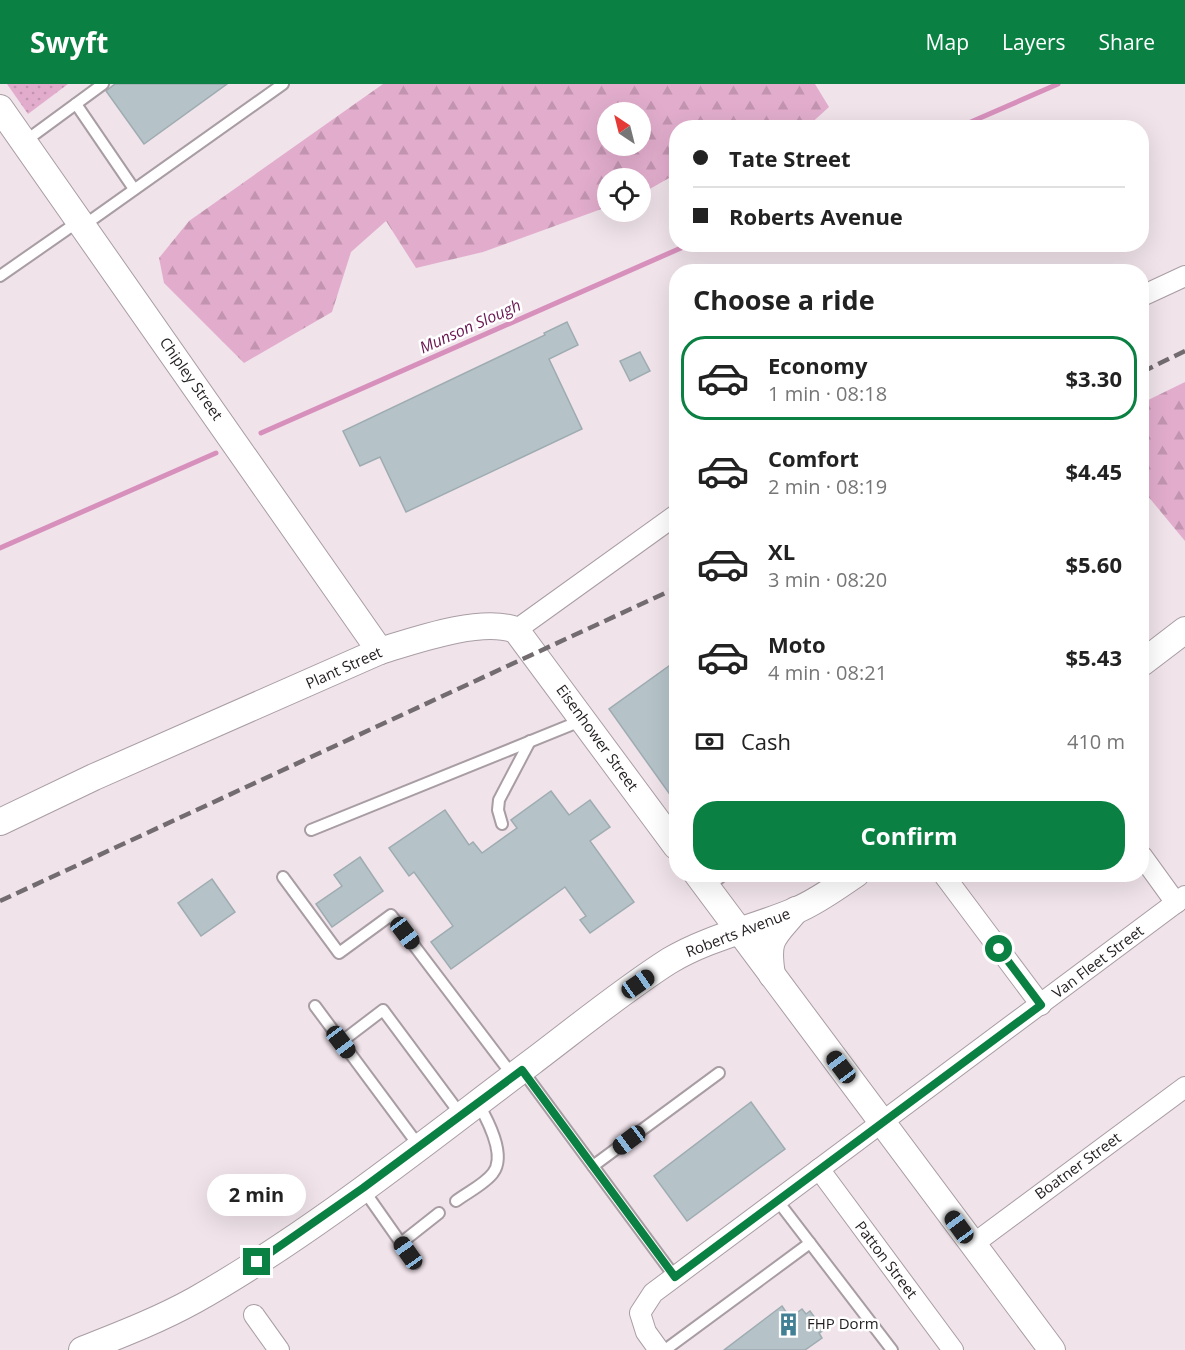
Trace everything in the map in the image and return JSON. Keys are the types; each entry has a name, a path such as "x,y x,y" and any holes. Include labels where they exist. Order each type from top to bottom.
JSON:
{"street":[{"name":"Chipley Street","path":"0,108 380,651"},
{"path":"1149,293 1185,276"},
{"path":"516,630 669,520"},
{"name":"Plant Street","path":"0,822 94,777 380,651 477,626 504,626 516,630"},
{"name":"Eisenhower Street","path":"516,630 669,837"},
{"path":"1149,658 1185,630"},
{"path":"1149,864 1180,900"},
{"path":"712,882 739,930 1052,1350"},
{"name":"Roberts Avenue","path":"82,1350 116,1344 257,1262 363,1188 670,961 713,940 796,910 844,882"},
{"path":"949,882 1041,1005"},
{"name":"Van Fleet Street","path":"659,1350 646,1332 640,1313 653,1293 1180,900"},
{"path":"772,975 770,943 796,910"},
{"name":"Boatner Street","path":"972,1245 1185,1087"},
{"name":"Patton Street","path":"819,1169 953,1350"},
{"path":"254,1315 279,1350"}],"lane":[{"path":"24,141 103,84"},
{"path":"0,276 134,189 283,84"},
{"path":"76,104 134,189"},
{"path":"311,830 583,720"},
{"path":"502,824 498,810 499,800 530,741"},
{"path":"283,877 339,953 391,915 593,1166 675,1277"},
{"path":"315,1006 419,1146"},
{"path":"341,1042 382,1011 469,1109 491,1129 496,1146 495,1171 456,1201"},
{"path":"593,1166 719,1073"},
{"path":"363,1188 415,1263"},
{"path":"777,1200 892,1350"},
{"path":"401,1243 439,1213"},
{"path":"665,1350 810,1243"}],"green space":[{"path":"7,84 68,84 28,114"},
{"path":"383,84 815,84 829,107 815,120 669,120 669,178 651,188 651,168 597,168 597,211 483,252 416,268 386,221 351,252 332,312 244,363 164,283 159,258 189,221"},
{"path":"1185,382 1185,541 1149,497 1149,400"}],"building":[{"path":"115,84 227,84 144,144 106,91"},
{"path":"567,322 578,345 549,359 582,429 406,512 380,457 360,466 343,431 545,335 544,333"},
{"path":"640,352 650,371 630,381 620,361"},
{"path":"669,666 669,793 609,709"},
{"path":"551,791 569,815 590,800 610,827 590,841 634,902 590,933 580,920 586,916 565,887 451,969 431,942 453,926 414,872 409,876 389,848 445,810 469,845 473,842 482,853 517,828 511,820"},
{"path":"360,857 383,891 332,927 316,904 342,886 334,875"},
{"path":"212,879 235,912 201,936 178,903"},
{"path":"751,1102 785,1149 687,1221 654,1176"},
{"name":"FHP Dorm","path":"782,1306 790,1318 802,1309 806,1314 810,1311 824,1330 819,1333 822,1338 805,1350 724,1350"}],"waterway":[{"name":"Munson Slough","path":"975,120 1058,84"},
{"name":"Munson Slough","path":"261,433 672,252"},
{"path":"0,548 216,453"}],"railway":[{"path":"1149,369 1185,351"},
{"path":"0,901 669,591"}],"place":[{"name":"FHP Dorm","path":"789,1324"}],"route":[{"path":"257,1262 363,1188 522,1070 675,1277 1041,1005 999,949"}]}
